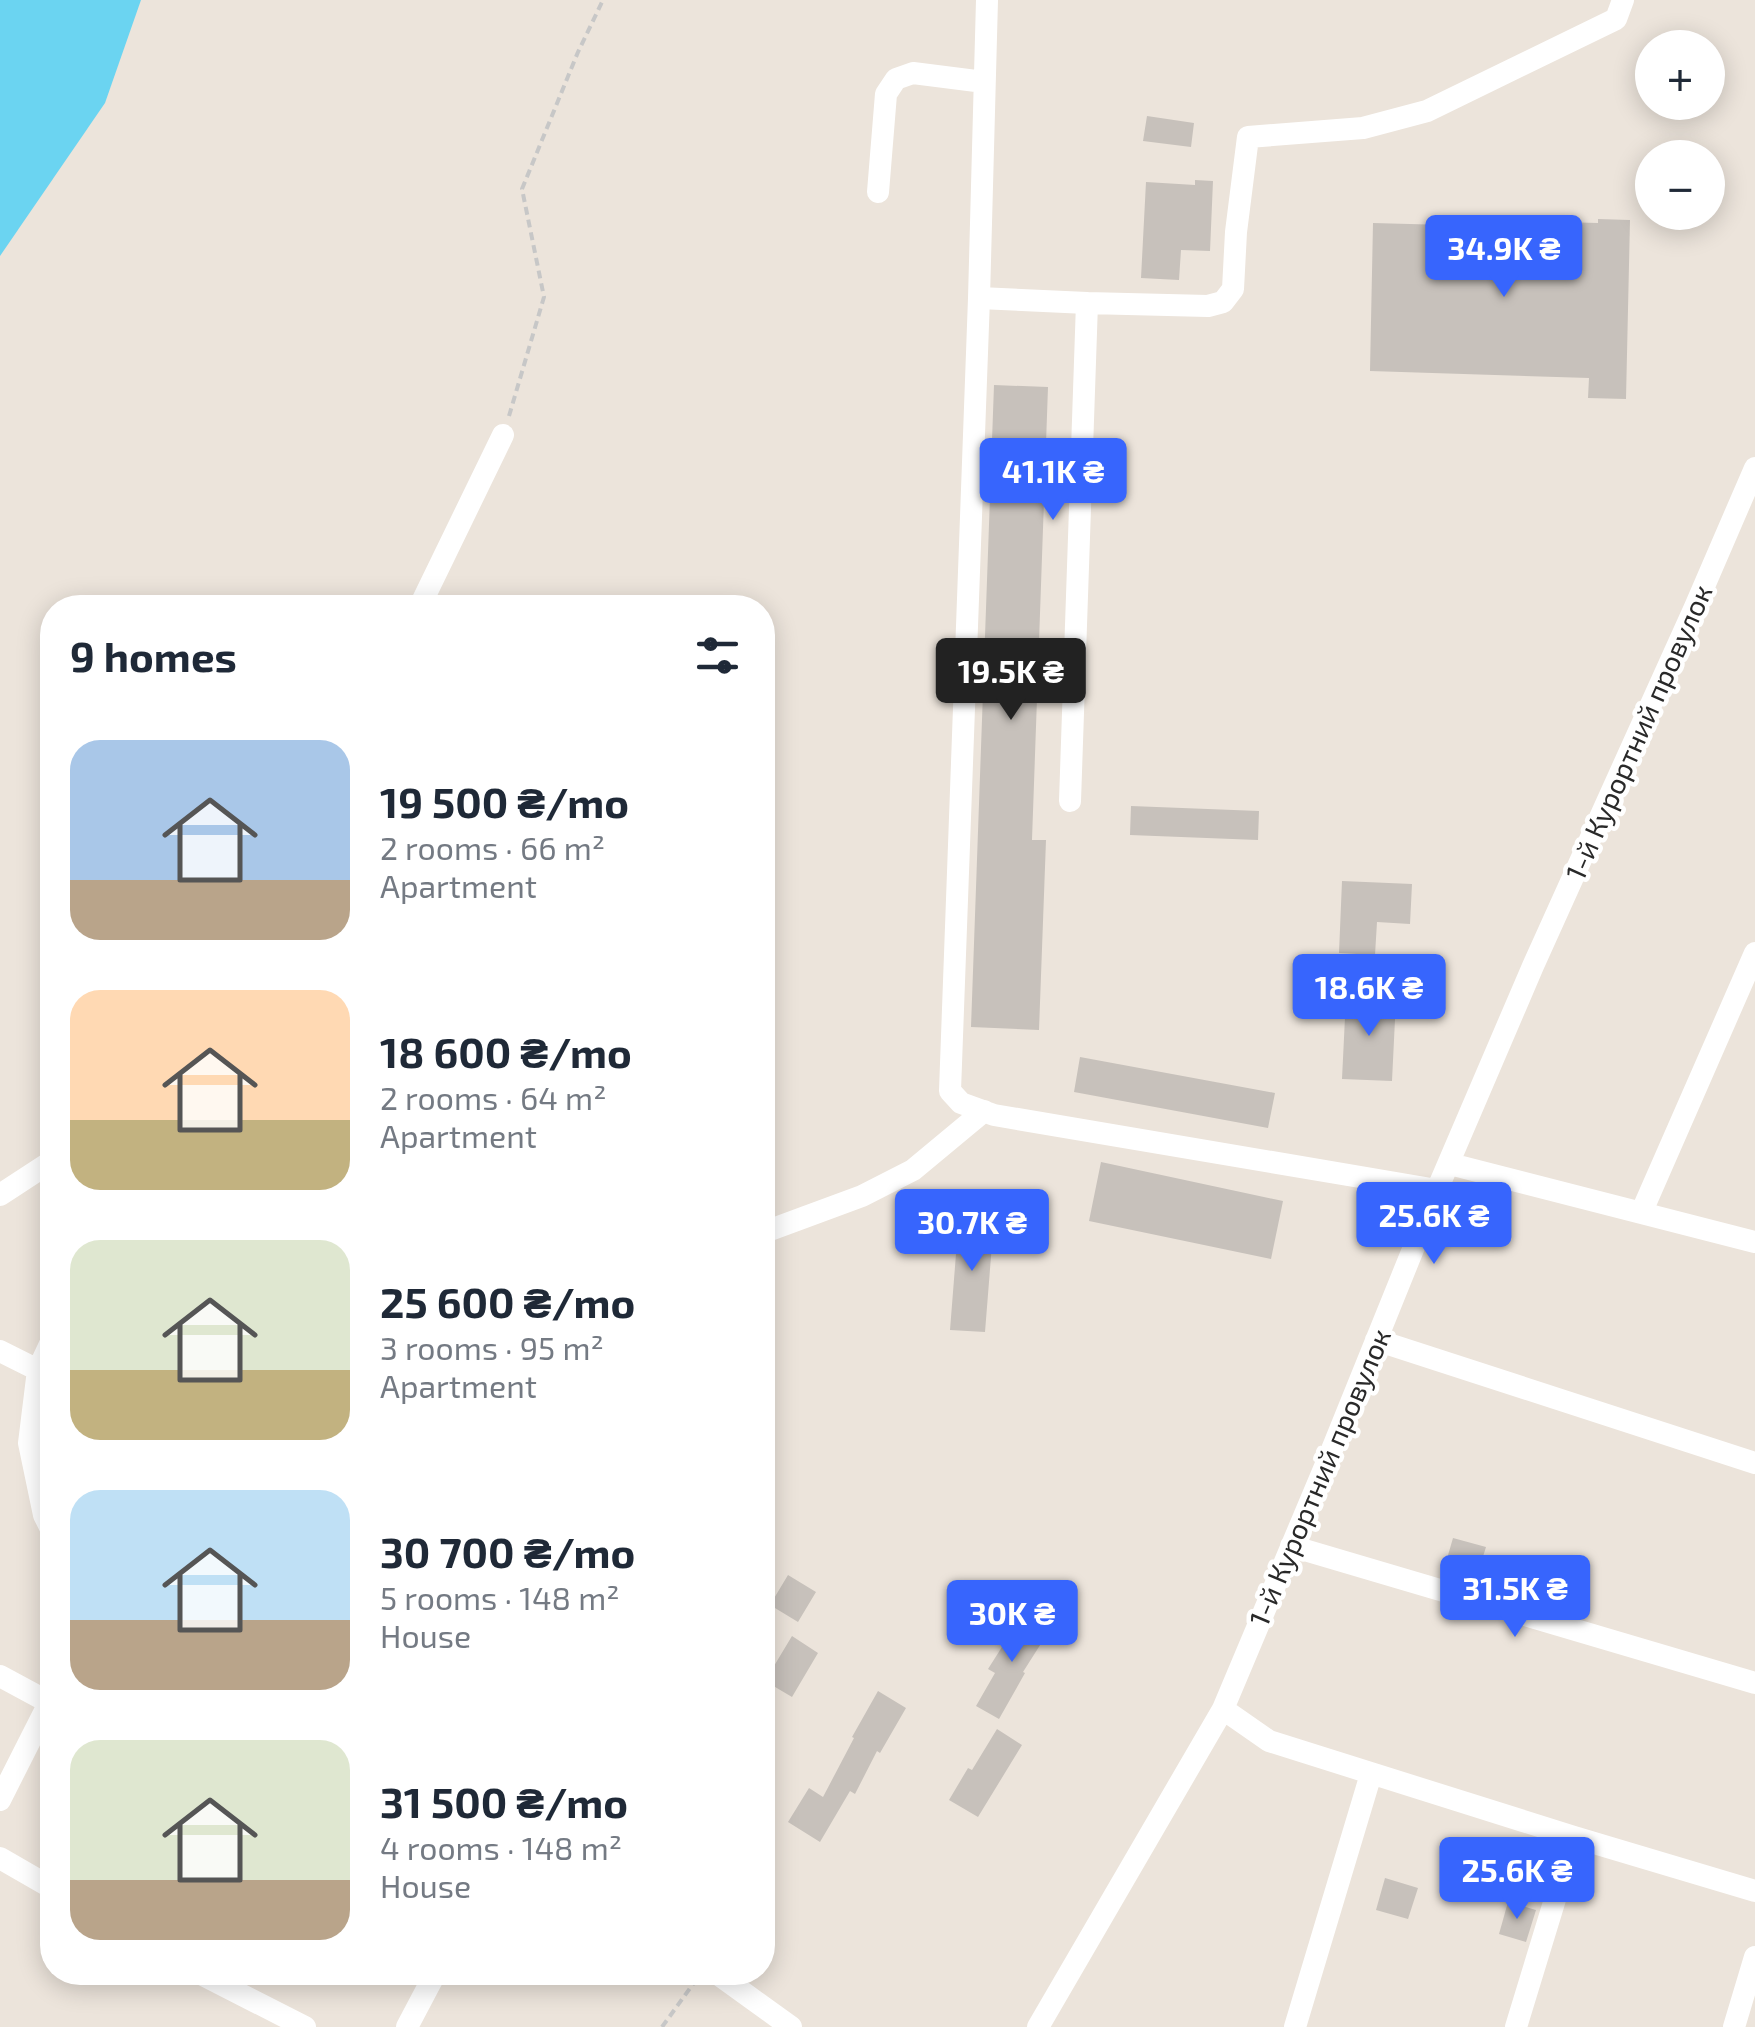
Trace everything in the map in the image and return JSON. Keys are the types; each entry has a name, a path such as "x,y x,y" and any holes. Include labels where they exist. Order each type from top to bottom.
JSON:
{"street":[{"path":"988,0 950,1091 961,1103 994,1115 1437,1190"},
{"path":"979,298 1208,306 1223,302 1233,290 1248,137 1363,128 1427,111 1616,19 1623,0"},
{"path":"878,192 886,94 896,79 913,72 984,82"},
{"path":"1070,801 1087,303"},
{"path":"426,595 503,435"},
{"name":"1-й Курортний провулок","path":"1038,2027 1222,1709 1533,966 1755,468"},
{"path":"1642,1211 1755,953"},
{"path":"775,1228 862,1196 913,1170 984,1111"},
{"path":"1450,1164 1755,1242"},
{"path":"0,1195 40,1169"},
{"path":"1376,1340 1755,1463"},
{"path":"0,1350 38,1370"},
{"path":"40,1366 30,1443 40,1495"},
{"path":"1290,1546 1755,1683"},
{"path":"0,1676 40,1697"},
{"path":"1222,1709 1268,1741 1755,1891"},
{"path":"0,1800 40,1724"},
{"path":"1294,2027 1371,1774"},
{"path":"1516,2027 1574,1837"},
{"path":"0,1858 40,1881"},
{"path":"1734,2027 1755,1957"},
{"path":"223,1985 305,2027"},
{"path":"406,2027 429,1985"},
{"path":"733,1985 791,2027"}],"path":[{"path":"503,435 544,297 522,189 578,52 604,0"},
{"path":"662,2027 693,1985"}],"water":[{"path":"0,0 141,0 105,103 0,256"}],"building":[{"path":"1147,116 1194,123 1191,147 1143,141"},
{"path":"1195,180 1213,181 1210,251 1181,250 1179,280 1141,278 1146,182 1195,185"},
{"path":"1598,219 1630,220 1626,399 1588,398 1589,378 1370,371 1373,223 1483,226 1483,220 1598,223"},
{"path":"994,385 1048,387 1032,840 1046,840 1039,1030 971,1027"},
{"path":"1131,806 1259,811 1258,840 1130,835"},
{"path":"1342,881 1412,884 1410,924 1377,922 1375,955 1339,953"},
{"path":"1346,997 1396,999 1392,1081 1342,1079"},
{"path":"1080,1057 1275,1093 1268,1128 1074,1092"},
{"path":"1101,1162 1283,1201 1271,1259 1089,1221"},
{"path":"959,1216 994,1219 985,1332 950,1330"},
{"path":"1453,1538 1486,1547 1476,1579 1444,1569"},
{"path":"788,1575 816,1592 798,1622 775,1608 775,1597"},
{"path":"1023,1614 1049,1631 999,1719 976,1706 995,1673 988,1669"},
{"path":"792,1636 818,1653 792,1697 775,1687 775,1664"},
{"path":"878,1691 906,1708 880,1753 877,1751 855,1794 850,1791 820,1842 788,1822 809,1788 823,1797"},
{"path":"997,1729 1022,1745 978,1817 949,1800"},
{"path":"1385,1878 1418,1888 1408,1919 1376,1910"},
{"path":"1508,1902 1536,1910 1526,1942 1499,1934"}]}
